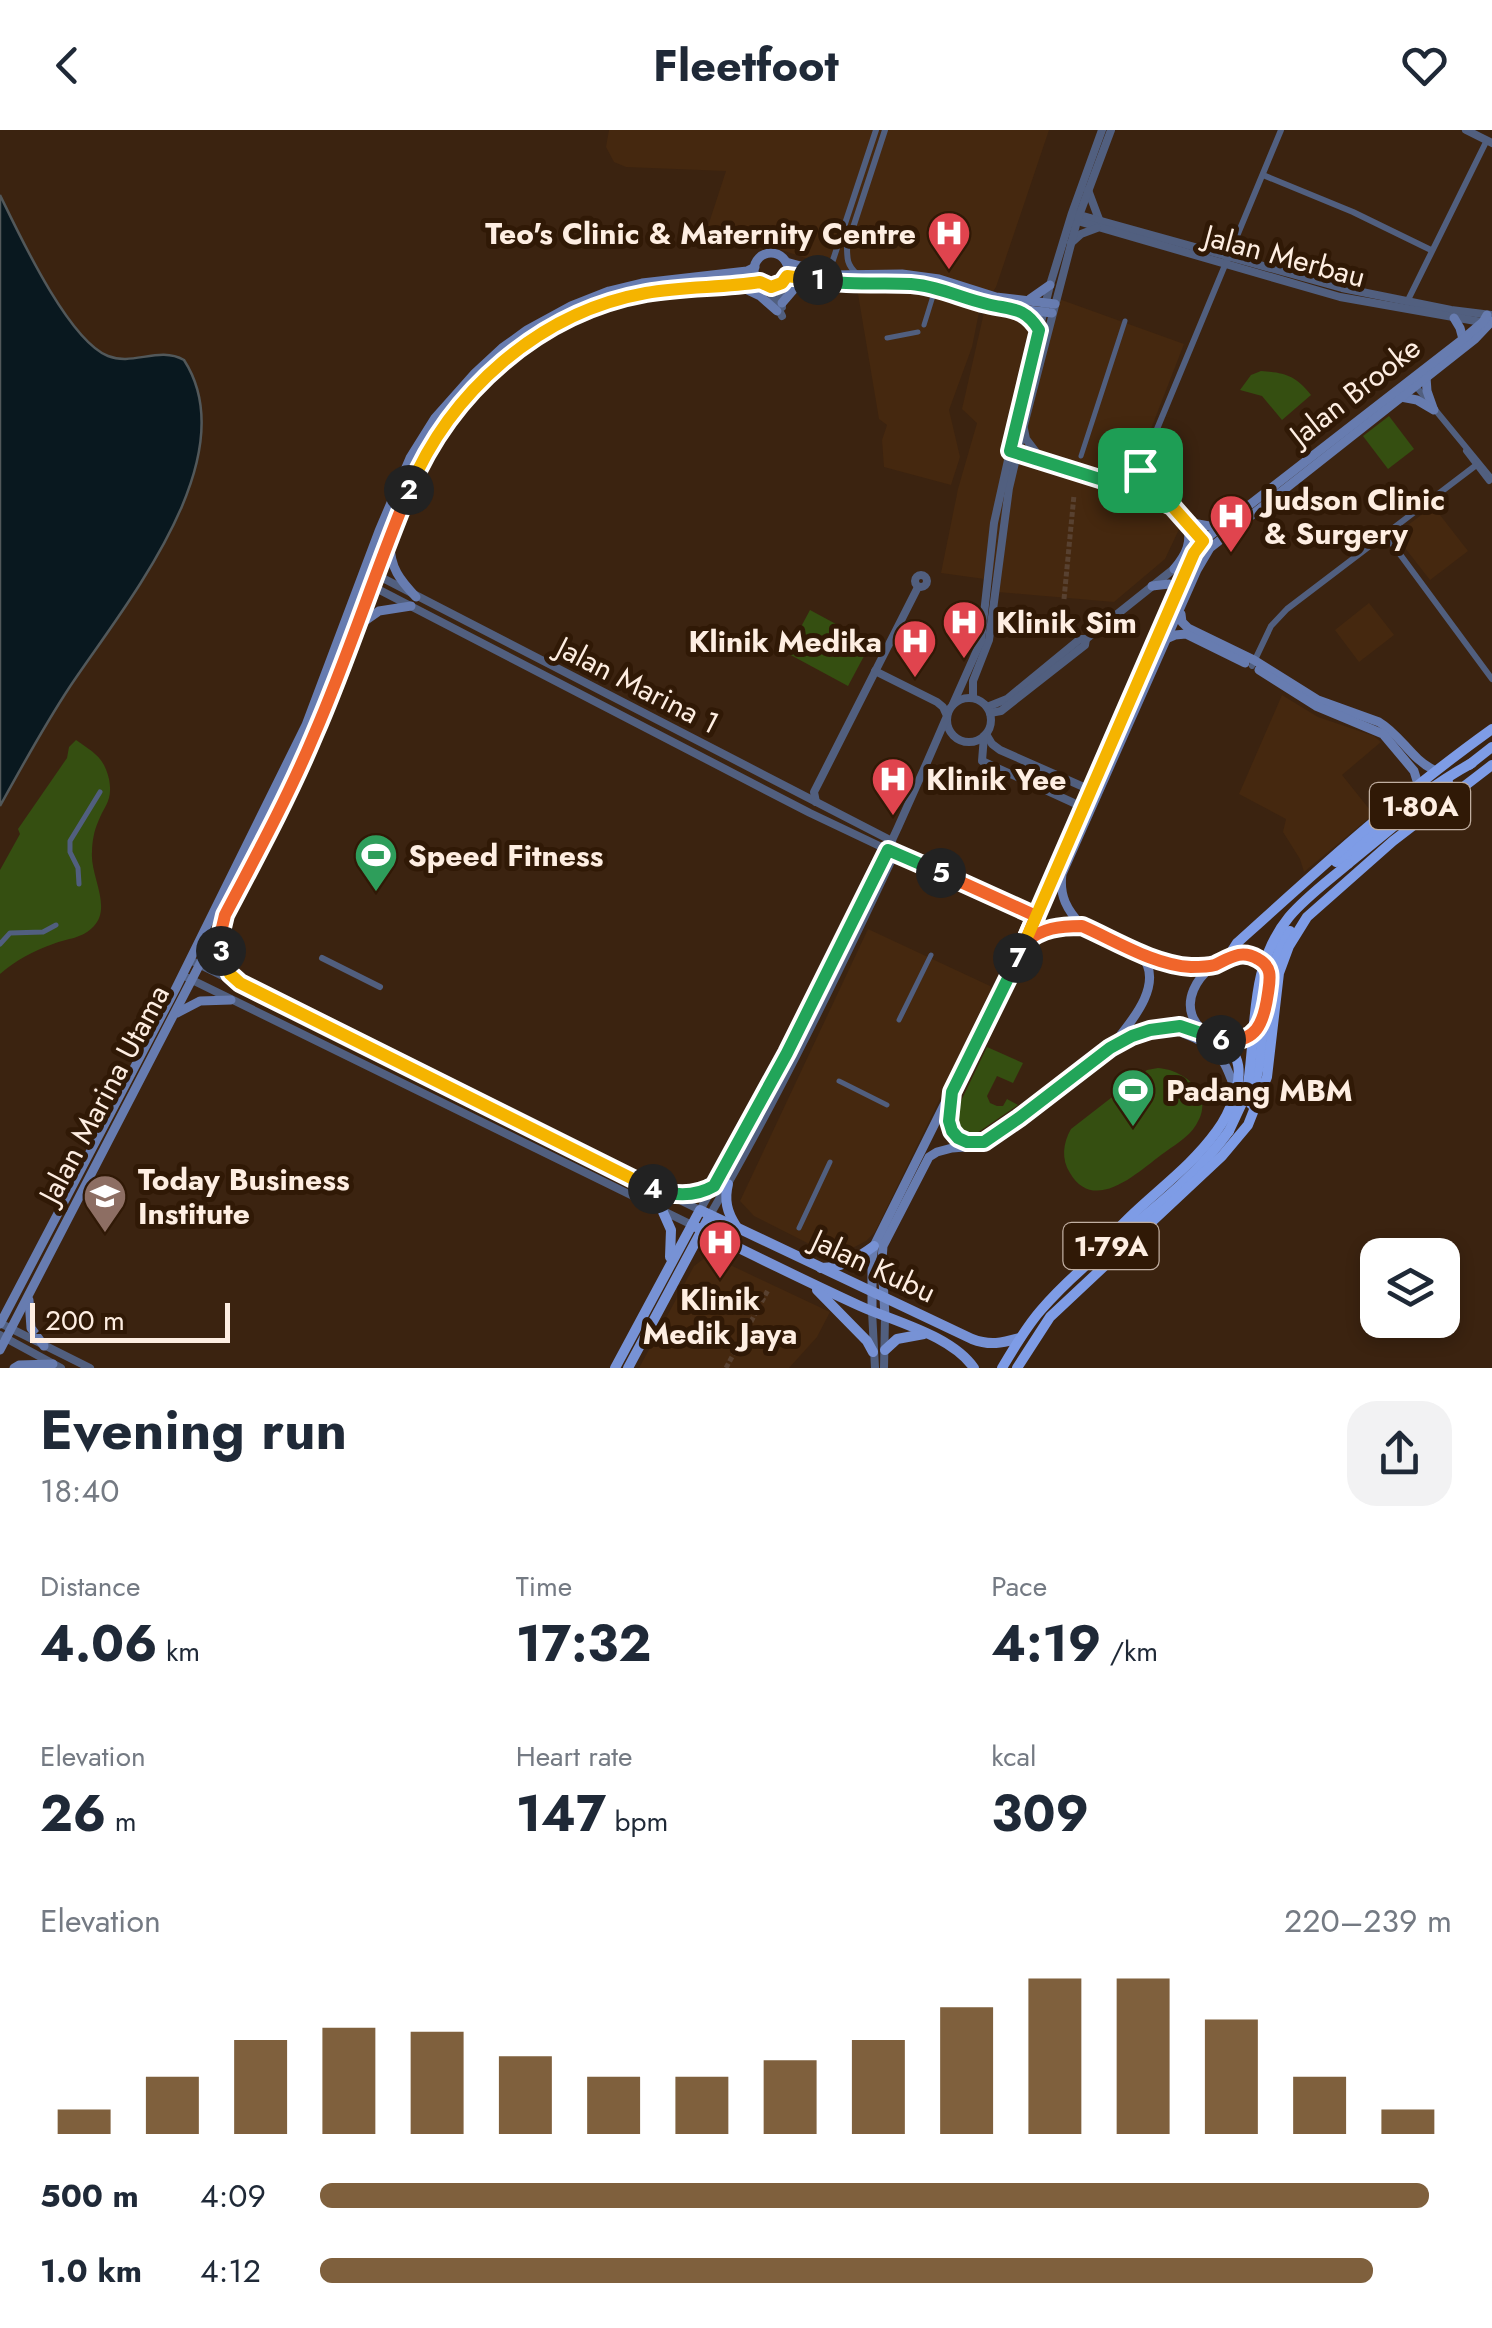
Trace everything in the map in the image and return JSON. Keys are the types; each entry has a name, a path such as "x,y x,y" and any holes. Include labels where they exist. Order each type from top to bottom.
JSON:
{"highway":[{"path":"1228,957 1237,943 1377,816 1492,729"},
{"name":"1-80A","path":"1232,1134 1248,1084 1264,958 1289,916 1353,868 1492,747"},
{"path":"1306,882 1418,796 1472,763"},
{"path":"1271,974 1281,945 1306,910 1353,868 1492,765"},
{"path":"1232,1134 1248,1125 1266,1077 1279,973 1289,946 1307,916 1353,868"},
{"path":"1018,1368 1050,1316 1222,1156 1254,1094 1264,1018"},
{"path":"1092,1262 1118,1228 1218,1131 1235,1090 1238,1068 1235,1056 1216,1038"},
{"name":"1-79A","path":"1002,1368 1040,1310 1232,1134"}],"main road":[{"path":"786,262 787,276 778,285 763,284 754,272 760,258 769,253 833,275 925,273 1022,305 1039,330"},
{"name":"Jalan Marina Utama","path":"196,962 306,726 403,472 420,440 452,396 502,348 570,306 662,279 755,267"},
{"path":"787,276 835,283"},
{"path":"739,286 779,307 794,290 835,283 913,284 984,303 1049,308"},
{"name":"Jalan Marina Utama","path":"0,1324 290,790 390,535 421,463 444,425 508,356 574,316 642,294 763,284"},
{"path":"1022,305 1050,285"},
{"path":"1454,318 1462,339"},
{"name":"Jalan Brooke","path":"1207,544 1220,528 1489,320"},
{"name":"Jalan Brooke","path":"1207,544 1401,397 1413,382 1426,377 1474,339 1489,320"},
{"path":"1474,339 1492,335"},
{"path":"1426,377 1426,391 1434,410"},
{"path":"1401,397 1417,400 1434,410"},
{"path":"1174,569 1189,546 1187,522 1220,528"},
{"path":"354,631 379,611 414,601 394,570 390,535"},
{"path":"1082,926 1065,905 1062,874 1194,553 1207,544"},
{"path":"1095,792 1207,544"},
{"path":"1152,586 1169,584 1178,592"},
{"path":"1180,611 1188,628 1253,663 1316,706 1388,727 1419,761 1434,770"},
{"path":"1167,639 1186,634 1253,663"},
{"path":"1369,722 1414,771 1418,784"},
{"path":"872,1311 874,1246 1088,809"},
{"path":"225,915 220,936 222,956 230,974 240,983"},
{"path":"1025,942 1045,929 1082,926 1172,964 1212,966"},
{"path":"1110,1048 1136,1014 1150,982 1150,967 1136,950"},
{"path":"885,1317 884,1246 924,1165 937,1152 984,1142 1110,1048 1132,1036 1180,1026 1216,1038 1228,1041 1255,1032 1264,1018 1271,974 1254,957 1228,957 1196,982 1191,1012 1199,1026 1216,1038"},
{"name":"Jalan Marina Utama","path":"0,1350 175,1014 187,978"},
{"path":"175,1014 200,1001 231,1000"},
{"path":"1158,1028 1185,1033 1214,1049 1224,1060 1235,1090"},
{"path":"952,1092 952,1131 967,1142 984,1142"},
{"path":"728,1184 726,1205 737,1229"},
{"path":"664,1212 672,1238 668,1268"},
{"path":"615,1368 668,1268 705,1213"},
{"name":"Jalan Kubu","path":"705,1213 984,1344 1020,1338"},
{"path":"628,1368 689,1254 697,1228"},
{"name":"Jalan Kubu","path":"697,1228 958,1350 974,1368"},
{"path":"689,1254 706,1245 731,1244"},
{"path":"820,1268 850,1263 874,1246"},
{"path":"809,1282 879,1351 896,1339 925,1334"},
{"path":"30,1292 31,1328 44,1346"},
{"path":"14,1368 57,1366"}],"street":[{"path":"821,272 834,260 876,130"},
{"path":"857,274 846,259 847,246 885,130"},
{"path":"973,698 973,681 989,640 1013,452 1024,425 1049,308 1050,285 1102,130"},
{"path":"705,1213 728,1184 796,1057 982,634 994,524 1039,330 1071,243 1075,217 1111,130"},
{"path":"1122,486 1140,470 1281,130"},
{"path":"1407,302 1489,141 1466,130"},
{"path":"1263,175 1431,250"},
{"path":"1071,243 1099,225 1088,190"},
{"name":"Jalan Merbau","path":"1075,217 1340,296 1454,318 1489,320"},
{"name":"Jalan Merbau","path":"1228,262 1489,320"},
{"path":"763,284 779,307"},
{"path":"778,285 779,307"},
{"path":"924,325 933,296"},
{"path":"1081,456 1126,322"},
{"path":"887,338 918,332"},
{"path":"1413,382 1490,478"},
{"path":"1024,425 1026,439 1043,461"},
{"path":"1460,442 1475,466 1490,478"},
{"path":"1013,452 1172,506 1207,544"},
{"path":"1470,452 1475,466 1490,478"},
{"path":"1011,476 1024,464 1043,461"},
{"path":"1253,663 1277,618 1475,466"},
{"path":"1140,470 1143,493"},
{"path":"1385,534 1492,679"},
{"path":"953,704 973,698 989,710 1001,711 1194,553"},
{"name":"Jalan Marina 1","path":"362,575 810,813 891,848"},
{"path":"816,803 814,792 918,587"},
{"name":"Jalan Marina 1","path":"414,601 816,803 891,848"},
{"path":"875,671 943,706 948,729 960,740 972,742 985,735"},
{"path":"989,710 991,724 985,735 982,761 1088,809"},
{"path":"985,735 1000,750 1095,792"},
{"path":"79,884 70,841 100,792"},
{"path":"891,848 1036,916"},
{"path":"705,1213 714,1186 891,848"},
{"path":"0,944 14,931 44,932 56,925"},
{"path":"899,1020 931,955"},
{"path":"322,958 380,987"},
{"path":"196,962 705,1213"},
{"path":"187,978 697,1228"},
{"path":"839,1081 886,1105"},
{"path":"799,1228 830,1162"},
{"path":"658,1191 695,1194 714,1186"},
{"path":"872,1311 884,1368"},
{"path":"875,1368 885,1317"},
{"path":"0,1324 5,1334 57,1366"},
{"path":"5,1334 44,1346 90,1368"}],"shaded area":[{"path":"609,130 1049,130 996,287 979,312 972,347 949,410 960,457 951,485 884,467 882,440 887,425 879,419 858,294 843,277 818,262 708,226 726,171 626,167 614,162 606,147"},
{"path":"0,195 46,284 77,330 93,346 117,358 165,355 184,360 200,399 200,442 190,486 146,575 69,688 0,806"},
{"path":"1059,299 1184,344 1135,470 1110,491 1170,511 1182,523 1165,559 1114,602 998,592 999,581 941,573 958,489 977,423 962,409 985,308 1053,323"},
{"path":"1433,506 1468,551 1430,580 1395,535"},
{"path":"1369,603 1394,635 1359,662 1335,630"},
{"path":"1282,695 1318,717 1381,742 1342,775 1370,810 1369,818 1304,872 1283,832 1286,819 1239,794"},
{"path":"868,929 993,990 875,1232 835,1257 754,1216 740,1201"},
{"path":"709,1255 830,1312 817,1337 789,1368 639,1368 694,1266"}],"green space":[{"path":"1261,371 1289,376 1311,395 1282,420 1262,396 1240,390 1251,375"},
{"path":"1389,416 1414,449 1388,469 1363,436"},
{"path":"810,610 871,643 848,686 787,653"},
{"path":"76,740 101,760 110,786 92,844 101,900 99,918 85,933 32,953 0,974 0,870 20,834 18,829"},
{"path":"987,1047 1023,1063 1013,1083 997,1076 987,1096 997,1106 1003,1106 1007,1099 1018,1105 977,1133 966,1134 956,1122 960,1103"},
{"name":"Padang MBM","path":"1158,1068 1179,1074 1195,1086 1202,1104 1196,1125 1180,1141 1116,1186 1091,1190 1080,1185 1064,1157 1071,1129 1147,1070"}],"tunnel":[{"path":"1064,599 1074,495"},
{"path":"726,1368 768,1290"}],"place":[{"name":"Teo's Clinic & Maternity Centre","path":"949,271"},
{"name":"Judson Clinic & Surgery","path":"1231,554"},
{"name":"Klinik Sim","path":"964,660"},
{"name":"Klinik Medika","path":"915,679"},
{"name":"Klinik Yee","path":"893,817"},
{"name":"Speed Fitness","path":"376,893"},
{"name":"Padang MBM","path":"1133,1128"},
{"name":"Today Business Institute","path":"105,1234"},
{"name":"Klinik Medik Jaya","path":"720,1280"}],"route":[{"path":"1140,470 1122,486 1010,451 1039,330 1021,310 936,288 835,283 787,276 771,287 760,282 642,294 611,302 550,328 508,356 482,380 444,425 421,463 316,731 225,915 220,936 222,956 230,974 240,983 658,1191 686,1195 714,1186 787,1053 888,850 1036,916 1025,942 1045,929 1082,926 1172,964 1212,966 1238,955 1259,959 1271,974 1264,1018 1255,1032 1246,1037 1220,1040 1180,1026 1150,1030 1110,1048 984,1142 967,1142 952,1131 952,1092 1025,942 1194,553 1203,541 1172,506 1143,493 1140,470"}]}
